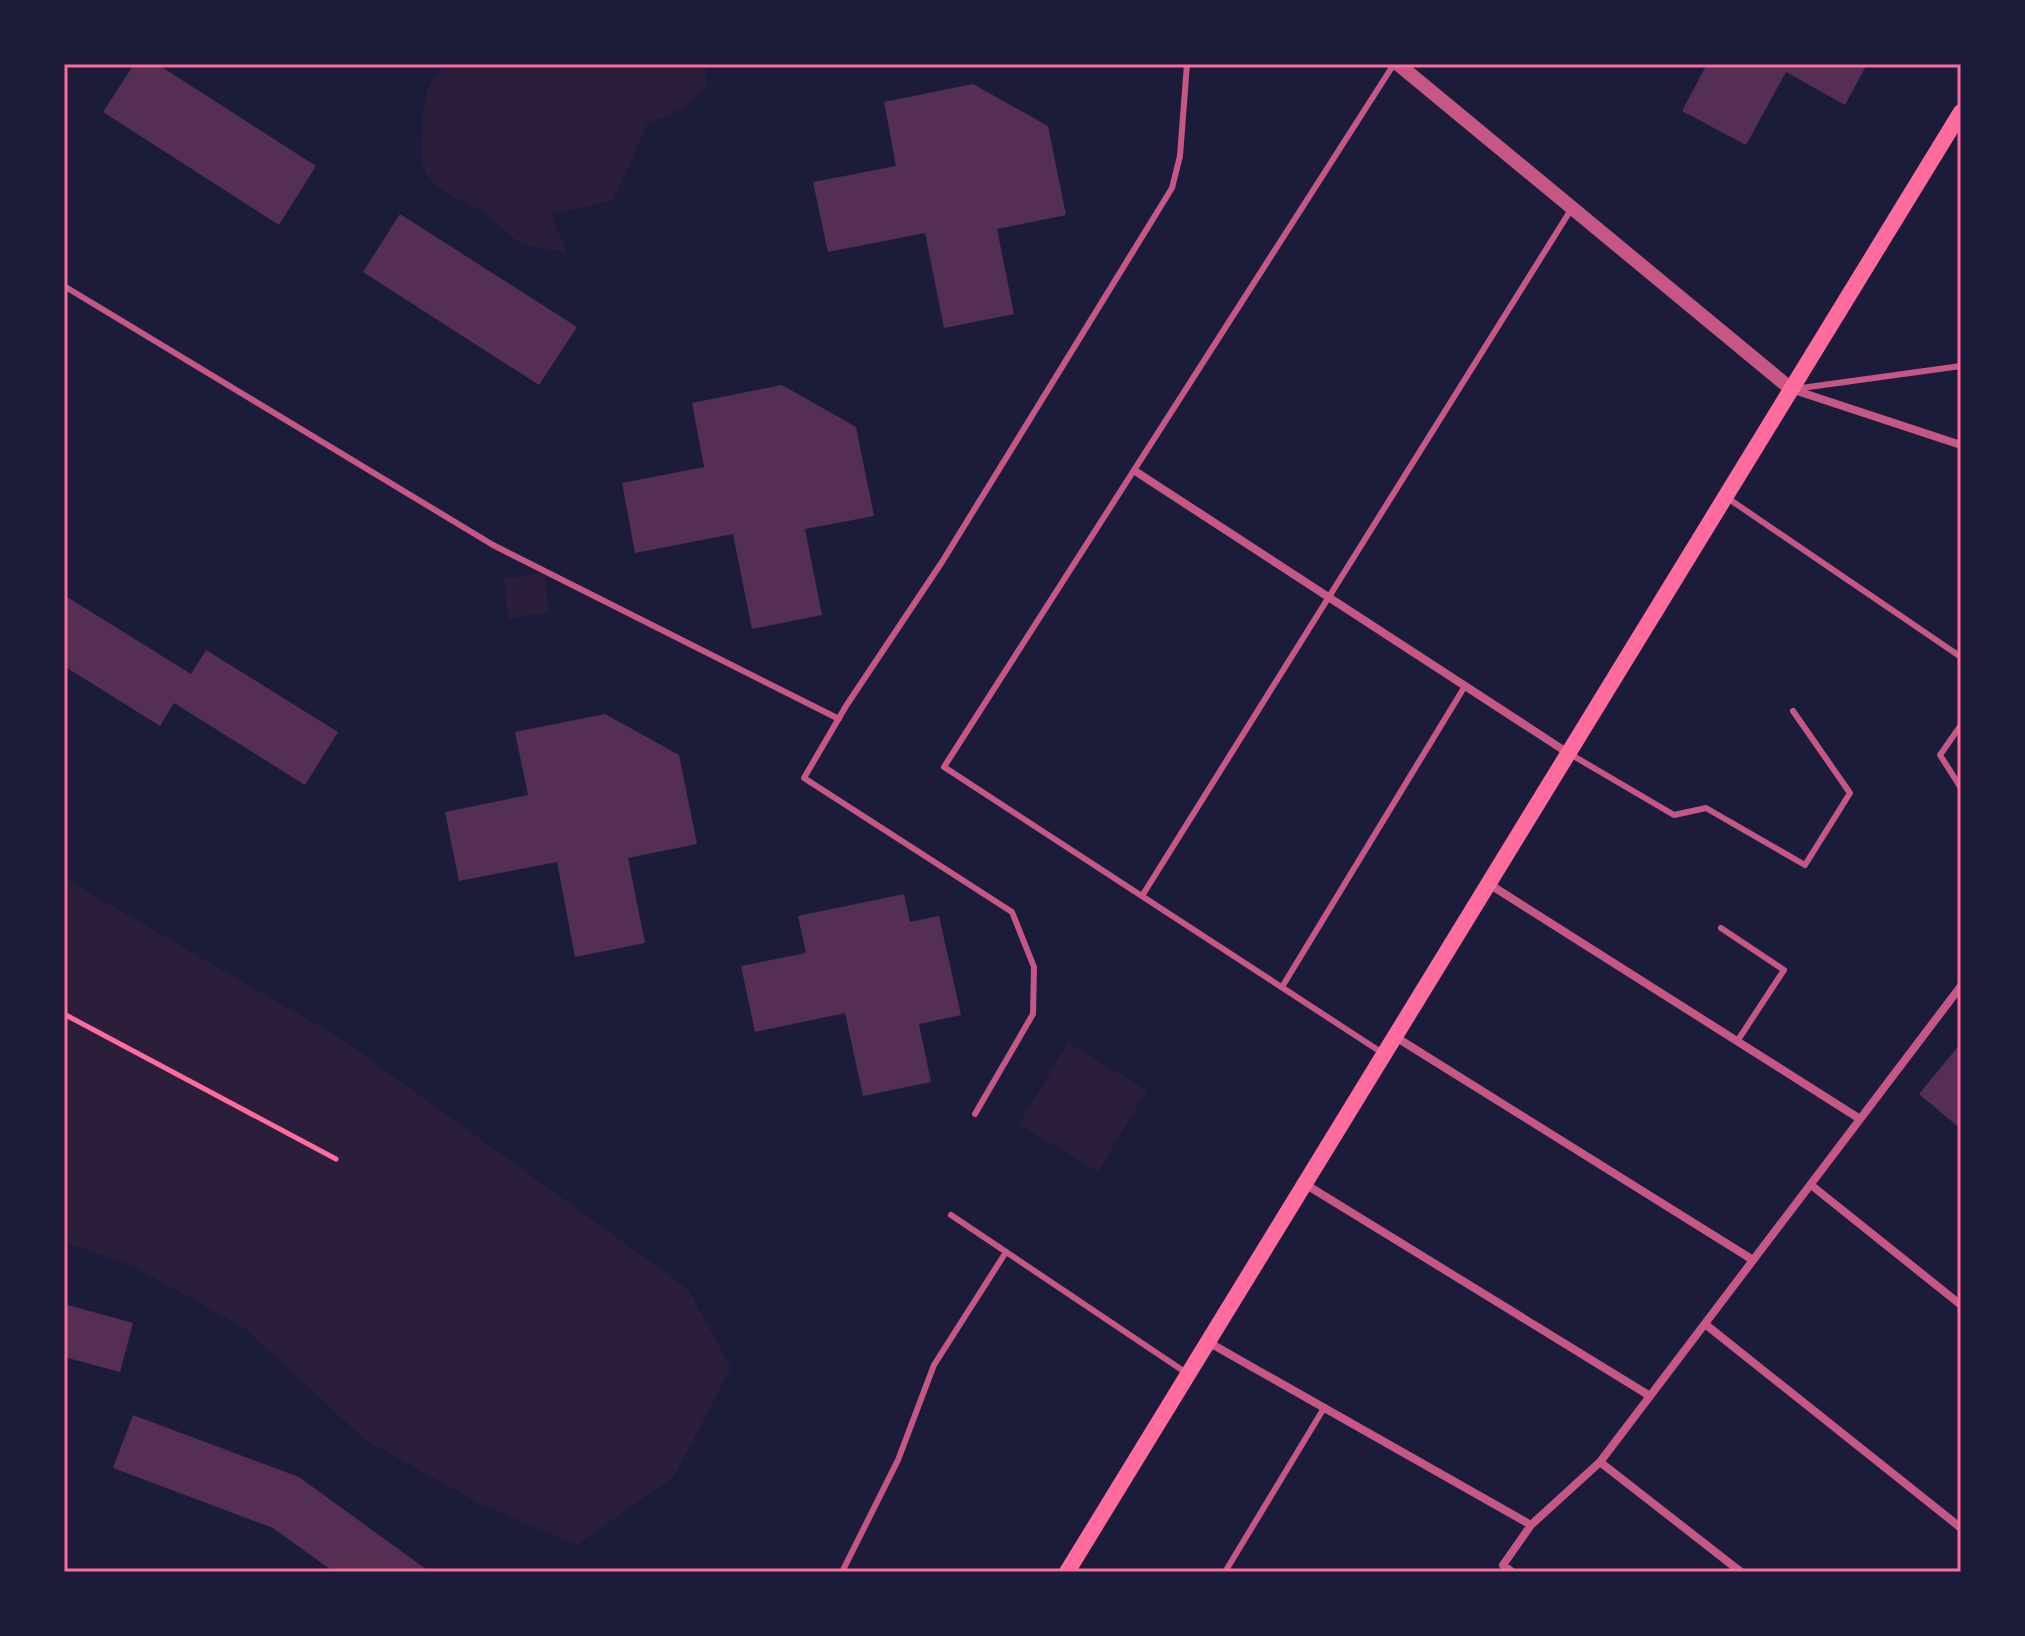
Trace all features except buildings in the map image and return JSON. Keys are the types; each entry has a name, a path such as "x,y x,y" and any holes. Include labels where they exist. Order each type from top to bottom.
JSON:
{"main road":[{"path":"1067,1572 1961,112"}],"street":[{"path":"1396,64 1791,389 1961,445"},
{"path":"1135,471 1568,753"},
{"path":"1488,883 1860,1119"},
{"path":"1512,1572 1503,1565 1531,1525 1600,1462 1961,986"},
{"path":"1394,1036 1753,1260"},
{"path":"1305,1184 1650,1396"},
{"path":"1811,1185 1961,1305"},
{"path":"1705,1324 1961,1528"},
{"path":"1207,1342 1531,1525"},
{"path":"1600,1462 1741,1572"}],"lane":[{"path":"975,1114 1033,1014 1034,967 1012,912 804,778 942,562 1172,188 1180,156 1187,64"},
{"path":"1384,1054 944,767 1396,64"},
{"path":"1142,896 1572,208"},
{"path":"64,286 493,545 839,719"},
{"path":"1791,389 1961,366"},
{"path":"1725,497 1961,657"},
{"path":"1282,987 1465,686"},
{"path":"1568,753 1674,815 1706,808 1805,865 1850,793 1793,711"},
{"path":"1961,725 1940,755 1961,788"},
{"path":"1721,928 1784,970 1738,1040"},
{"path":"951,1215 1188,1374"},
{"path":"842,1572 898,1460 934,1365 1006,1252"},
{"path":"1225,1572 1324,1408"}],"path":[{"path":"64,1014 336,1159"}],"shaded area":[{"path":"444,64 705,64 707,85 687,107 648,123 613,201 551,214 567,253 518,241 484,213 443,191 430,178 421,154 423,109 429,86"},
{"path":"544,573 549,612 508,619 504,579"},
{"path":"64,878 343,1040 688,1289 731,1368 673,1478 576,1545 477,1502 365,1440 246,1329 133,1266 64,1242"},
{"path":"1068,1043 1147,1090 1098,1172 1019,1124"}]}
